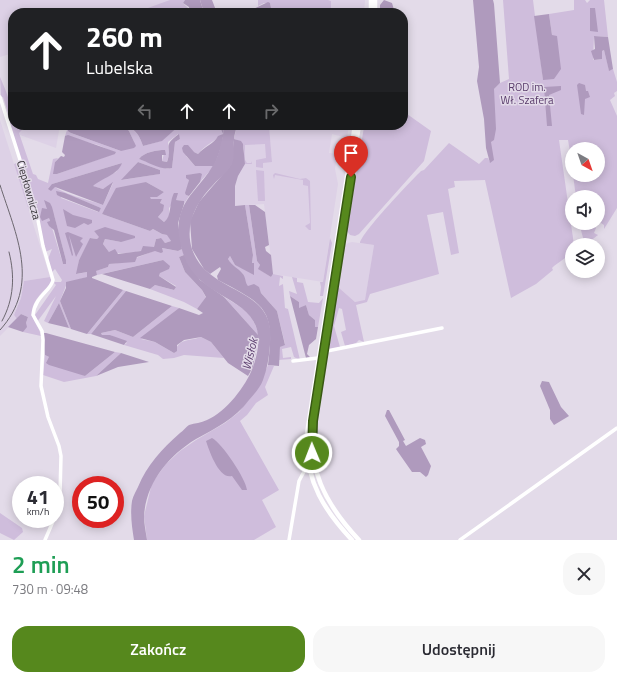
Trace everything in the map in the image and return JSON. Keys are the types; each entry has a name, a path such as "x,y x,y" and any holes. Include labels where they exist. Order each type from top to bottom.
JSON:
{"main road":[{"path":"354,130 320,355 311,445 316,473 330,503 358,540"},
{"path":"352,540 325,507 317,492 308,464 307,431 359,130"},
{"path":"325,507 330,507 330,503"}],"street":[{"name":"Ciepłownicza","path":"0,98 8,123"},
{"name":"Ciepłownicza","path":"10,130 37,213 42,246 53,283 38,299 33,315 42,331 41,386 48,417 59,446 61,456 60,476"},
{"path":"293,361 407,334 442,328"},
{"path":"460,540 617,428"},
{"path":"289,540 299,481 308,464"},
{"path":"305,472 311,475"},
{"path":"46,540 51,528"}],"shaded area":[{"path":"0,0 170,0 149,8 8,8 8,55 0,57"},
{"path":"185,0 200,0 202,8 189,8 183,3"},
{"path":"200,0 212,0 215,8 202,8"},
{"path":"328,0 365,0 364,8 331,8 331,1"},
{"path":"384,0 392,3 394,8 380,8 380,5"},
{"path":"473,0 493,0 494,4 500,83 494,89 496,129 494,140 491,142 494,160 490,163 486,148 484,119 477,81 479,67"},
{"path":"268,2 270,3 271,8 255,8"},
{"path":"590,8 595,8 598,32 590,31"},
{"path":"549,14 552,35 557,36 561,69 554,79 543,80 534,16"},
{"path":"594,36 608,37 613,69 609,71 604,50 602,51 602,59 594,60 591,51 595,49"},
{"path":"579,83 585,85 586,91 588,91 590,97 585,99 584,115 581,114 577,85"},
{"path":"561,86 561,90 549,95 552,126 547,126 544,87"},
{"path":"0,120 50,277 24,281 21,298 14,315 17,319 0,336"},
{"path":"22,130 59,130 56,148 20,135 19,133"},
{"path":"128,130 136,146 134,148 121,151 68,131"},
{"path":"134,130 174,130 162,141 143,146"},
{"path":"223,130 236,130 233,161 228,170 197,205 191,222 190,240 192,249 200,264 212,276 253,300 263,311 270,325 268,363 260,386 244,407 231,418 186,446 168,462 160,472 149,492 146,504 144,519 147,540 134,540 131,516 132,501 150,464 173,439 189,425 205,421 228,405 246,382 253,367 258,343 256,326 247,313 235,303 206,285 193,273 184,256 179,235 179,219 184,206 191,194 209,172 216,159 223,136"},
{"path":"269,130 348,130 347,138 332,134 329,153 337,154 335,169 338,184 323,282 273,274 264,204 235,206 235,186 238,176 245,164 243,144 268,141 272,162"},
{"path":"179,134 180,139 175,142 172,168 168,169 160,167 139,159 147,153 165,150 166,155 162,155 162,161 167,162 169,144"},
{"path":"223,134 220,151 214,166 195,166 183,152 182,148 184,145 188,145 198,154 218,136"},
{"path":"68,135 116,152 115,154 57,174 53,174 55,162 61,156 64,157 65,155 62,152 65,136"},
{"path":"234,139 241,141 243,144 245,164 238,176 235,186 235,206 245,205 253,255 252,263 254,263 254,275 235,265 230,256 228,259 243,274 248,286 254,284 259,287 261,293 277,311 285,345 280,347 279,366 268,365 270,332 268,320 264,311 257,303 247,296 218,280 217,276 221,269 220,267 210,274 204,269 192,249 190,221 199,202 231,165"},
{"path":"138,162 160,170 160,174 121,180"},
{"path":"122,163 117,171 93,186 103,189 113,182 103,205 55,187 51,191 48,189 52,184"},
{"path":"202,174 200,182 189,196 186,195 185,193 189,180 186,178 186,175"},
{"path":"146,182 164,192 157,197 150,197 151,199 162,199 160,203 164,205 163,211 158,217 164,222 167,220 174,193 178,193 176,200 184,201 178,223 182,249 178,251 162,248 163,252 161,253 155,251 137,257 135,262 109,264 108,267 96,271 97,275 92,278 123,290 87,334 71,329 60,301 66,288 66,282 87,277 87,272 76,274 79,260 90,238 97,239 99,237 94,231 105,227 135,236 135,238 121,242 105,239 103,244 109,252 115,249 118,254 141,251 143,246 154,247 156,239 161,238 165,243 171,241 167,235 153,229 150,231 102,214 116,188"},
{"path":"56,191 65,193 101,208 99,212 61,197 57,195"},
{"path":"44,200 50,203 52,207 66,264 63,264 54,230 47,222 50,221 49,218 42,221 40,217 42,208 47,209"},
{"path":"249,205 255,205 265,212 269,245 265,247 266,251 271,255 273,274 271,277 258,269 260,265 257,261"},
{"path":"63,209 73,215 92,220 92,223 88,225 84,223 75,228 67,226"},
{"path":"68,232 83,238 80,241 83,244 76,257 69,235 72,256 65,233"},
{"path":"352,242 374,245 365,301 355,302 338,287 345,246"},
{"path":"184,255 200,280 224,297 259,336 253,367 248,376 228,363 211,342 201,337 184,340 177,345 177,351 174,353 155,342 140,338 179,308 199,315 203,313 197,309 206,297 202,290 185,272 179,257"},
{"path":"163,260 170,266 169,269 160,273 159,276 176,287 174,290 155,285 150,289 102,274"},
{"path":"126,291 172,306 133,337 115,330 101,333 102,335 110,335 127,341 124,345 91,334"},
{"path":"290,296 299,302 299,308 306,305 309,315 315,320 315,327 318,327 316,339 309,345 307,354 310,357 306,358"},
{"path":"59,303 69,328 48,323"},
{"path":"21,314 28,317 26,323 27,327 23,332 8,327"},
{"path":"44,333 115,352 85,376 46,363 49,357 45,355"},
{"path":"121,353 149,362 118,367 96,376"},
{"path":"542,381 549,382 561,407 569,416 554,425 550,419 550,410 540,386"},
{"path":"387,410 389,410 405,440 403,441 406,446 420,438 425,440 426,444 421,447 431,466 426,477 420,472 412,472 396,449 399,446 399,442 385,416"},
{"path":"212,438 222,447 233,462 243,478 247,490 242,490 232,476 227,476 219,469 212,457 206,441"}],"green space":[{"path":"170,0 185,0 183,3 188,8 148,8"},
{"path":"258,0 331,1 331,8 271,8 270,3 264,3 258,6"},
{"name":"ROD im. Wł. Szafera","path":"503,0 533,0 543,80 552,35 549,14 574,10 574,0 585,0 587,3 590,0 604,0 608,37 594,36 593,60 602,59 602,51 604,50 609,70 613,69 617,82 617,91 614,93 615,96 610,100 617,116 617,208 605,227 605,190 575,190 574,182 605,182 605,142 568,142 568,140 559,140 566,190 565,230 572,230 573,238 565,238 565,258 554,266 552,268 553,270 536,284 511,298 485,180 454,181 455,187 448,189 459,253 451,255 443,212 427,215 439,274 370,294 367,302 356,305 364,342 359,340 356,343 345,346 341,332 346,330 342,309 339,308 334,326 340,347 329,350 338,287 355,302 365,300 374,245 360,243 363,237 377,218 407,185 421,171 424,170 449,143 479,164 485,158 488,158 490,162 494,89 500,83 509,79"},
{"path":"0,77 8,98 8,113 3,97 1,97"},
{"path":"408,115 431,131 424,161 359,234 355,236 350,235 347,231 364,130 408,130"},
{"path":"12,130 22,130 19,133 33,174 36,175 38,179 48,183 53,159 58,158 55,162 57,174 116,153 98,145 65,136 67,130 70,130 71,133 121,151 134,142 128,130 133,130 139,136 143,146 161,141 174,130 221,130 223,134 198,154 194,152 186,156 195,166 214,166 200,182 200,178 197,174 187,175 189,180 186,195 189,196 184,204 183,201 176,200 169,208 169,216 166,221 164,222 158,217 163,211 160,203 162,199 151,199 149,197 164,192 146,182 107,207 102,214 150,231 153,229 162,234 168,235 171,241 165,243 160,238 156,239 154,247 149,249 138,252 115,253 109,252 103,244 105,239 121,242 100,230 94,231 100,237 97,239 91,238 79,260 77,274 87,272 87,277 67,283 60,301 71,329 69,328 59,303 48,323 44,321 56,296 37,322 35,315 56,285 54,283 61,282 62,280 55,269 52,272 48,259 52,249 45,252 39,223","holes":["178,134 180,139 175,142 172,168 168,169 139,159 147,153 165,150 162,161 167,162 169,155 168,142","138,162 160,170 159,174 122,180","122,163 116,172 92,186 103,189 113,183 103,205 68,194 56,188 52,184","63,193 101,208 98,212 61,198","47,210 54,215 66,260 63,264 49,218 46,218"]},
{"path":"236,130 269,130 272,162 263,163 263,168 256,167 256,160 266,158 265,144 245,145 245,160 247,163 251,163 251,161 252,164 245,164 244,148 241,143 234,139"},
{"path":"19,162 33,206 29,211 14,164"},
{"path":"256,170 264,171 265,201 258,201"},
{"path":"275,173 300,179 306,178 310,181 311,230 305,226 310,223 308,186 303,185 303,180 275,175 274,179 273,175"},
{"path":"245,205 249,205 257,261 260,265 259,269 271,277 273,274 283,276 283,279 280,277 279,286 283,284 285,308 288,309 300,360 294,357 291,347 282,349 283,358 291,357 291,359 278,360 280,347 285,344 277,311 261,293 258,287 246,285 243,274 231,265 228,259 230,256 235,265 254,274 254,263 252,263 253,255"},
{"path":"581,230 595,230 594,233 598,235 594,238 583,238"},
{"path":"330,238 332,243 323,296 320,296 320,282 323,282"},
{"path":"161,248 178,251 182,249 184,255 179,257 185,272 202,290 206,298 197,309 184,302 150,289 155,285 174,290 176,286 159,276 163,260 97,275 95,271 108,267 109,264 126,262"},
{"path":"50,277 52,282 37,298 34,303 32,313 41,336 23,332 26,327 28,317 21,314 17,319 14,315 21,298 24,281"},
{"path":"292,277 297,278 297,282 303,283 308,302 319,303 323,298 318,327 315,327 315,320 309,315 306,305 299,309 299,302 290,296 289,291 297,294"},
{"path":"123,290 126,291 91,334 87,334"},
{"path":"224,297 237,304 250,316 257,328 259,336"},
{"path":"172,306 179,308 141,339 155,342 174,353 176,348 182,342 201,337 211,342 224,358 184,355 163,359 158,355 124,345 127,343 110,335 102,335 101,333 115,330 133,337"},
{"path":"115,352 121,353 96,376 64,382 43,375 45,355 85,376"},
{"path":"268,365 274,366 265,387 268,395 256,403 247,415 240,421 279,490 262,500 276,527 254,540 147,540 144,516 152,483 166,464 180,451 225,423 239,412 258,388"},
{"path":"0,513 12,521 12,528 22,528 23,532 14,540 0,533"}],"railway":[{"path":"0,185 18,241 22,278 20,295 12,313 0,330"},
{"path":"2,321 9,304 13,279 9,252"}],"route":[{"path":"312,453 311,431 351,177"}],"water label":[{"name":"Wisłok","path":"250,354"}]}
